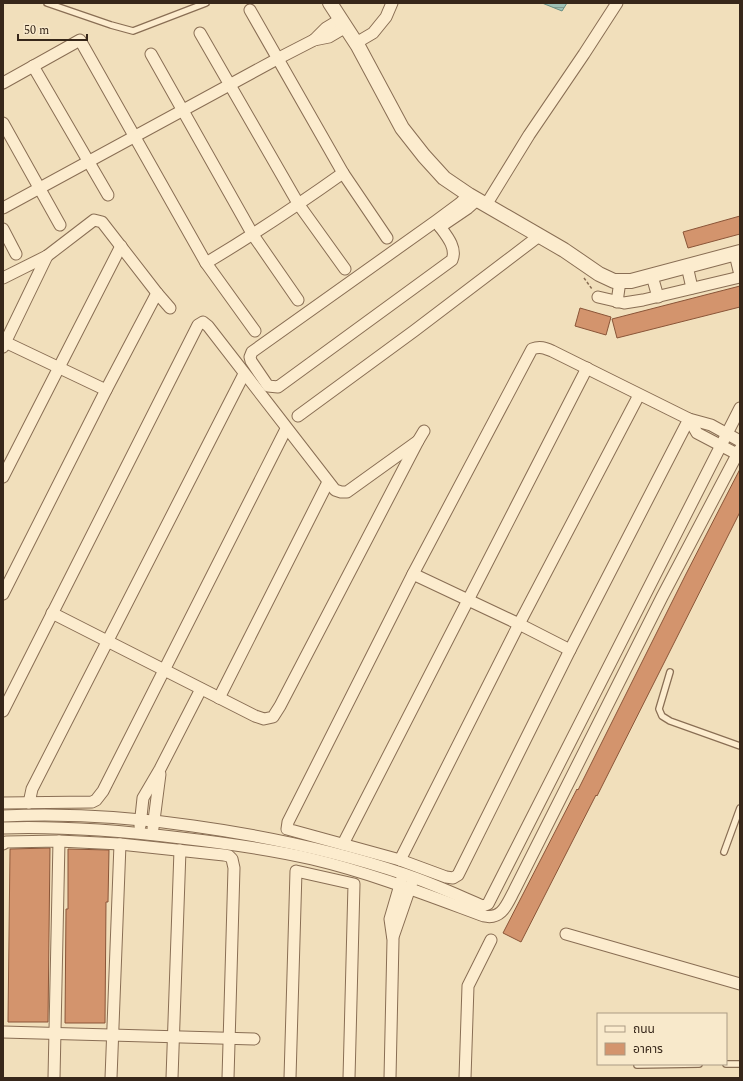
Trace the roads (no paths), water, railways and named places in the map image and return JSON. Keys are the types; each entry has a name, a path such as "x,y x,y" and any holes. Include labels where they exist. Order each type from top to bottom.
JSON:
{"street":[{"path":"330,3 356,43 402,128 444,178 478,200 599,274 614,281 631,281 737,253 740,276 658,297 624,303 598,298"},
{"path":"356,43 373,33 386,17 392,3"},
{"path":"438,224 453,246 454,255 452,260 278,387 268,386 251,361 250,357 252,352 438,224 459,204 478,200 529,135 617,3"},
{"path":"250,10 279,58 343,173 387,238"},
{"path":"3,208 314,40 326,28 343,23"},
{"path":"200,32 299,205 345,269"},
{"path":"3,83 80,40 206,264 255,331"},
{"path":"151,54 253,235 298,300"},
{"path":"33,66 90,161 108,195"},
{"path":"3,123 60,225"},
{"path":"206,264 299,205 343,173"},
{"path":"3,278 47,256 94,220 102,222 170,308"},
{"path":"3,229 16,254"},
{"path":"298,416 414,331 539,236"},
{"path":"3,477 121,246"},
{"path":"47,256 4,344 59,367 106,390"},
{"path":"687,266 692,288"},
{"path":"652,276 658,297"},
{"path":"617,302 620,281"},
{"path":"3,594 106,390 157,293"},
{"path":"3,711 198,325 203,322 208,326 286,429 335,490 347,492 418,440"},
{"path":"689,419 570,650 458,875 453,878 446,877 400,860 288,830 286,827 413,574 532,349 542,347 552,351 689,419 711,425 740,440"},
{"path":"343,844 587,368"},
{"path":"29,803 32,789 244,374"},
{"path":"400,860 519,624 639,394"},
{"path":"3,816 57,815 141,819 231,831 344,855 409,876 483,906 488,904 740,408"},
{"path":"3,828 29,827 79,829 153,834 222,842 312,859 404,887 490,918 502,912 662,597 739,451 720,446 697,433 689,419"},
{"path":"3,803 92,802 96,800 103,791 286,429"},
{"path":"52,614 219,698 264,719 272,717 280,706 424,431"},
{"path":"219,698 328,482"},
{"path":"413,574 468,599 570,650"},
{"path":"648,590 662,597"},
{"path":"139,833 143,798 160,769 201,689"},
{"path":"567,750 582,757"},
{"path":"153,834 160,769"},
{"path":"272,851 274,839"},
{"path":"54,1078 59,841"},
{"path":"3,844 6,842 59,841 120,844 229,856 232,858 234,862 228,1078"},
{"path":"111,1078 120,844"},
{"path":"172,1078 172,1037 180,850"},
{"path":"290,1078 296,871 354,884 349,1078"},
{"path":"390,1078 393,940 404,887 409,876"},
{"path":"491,899 502,912"},
{"path":"566,934 740,984"},
{"path":"465,1078 468,986 491,940"},
{"path":"3,1032 254,1039"}],"lane":[{"path":"47,3 133,31 206,3"},
{"path":"670,672 659,709 662,716 670,722 740,746"},
{"path":"724,852 740,808"},
{"path":"727,1064 740,1064"}],"water":[{"path":"542,3 567,3 562,11"}]}
